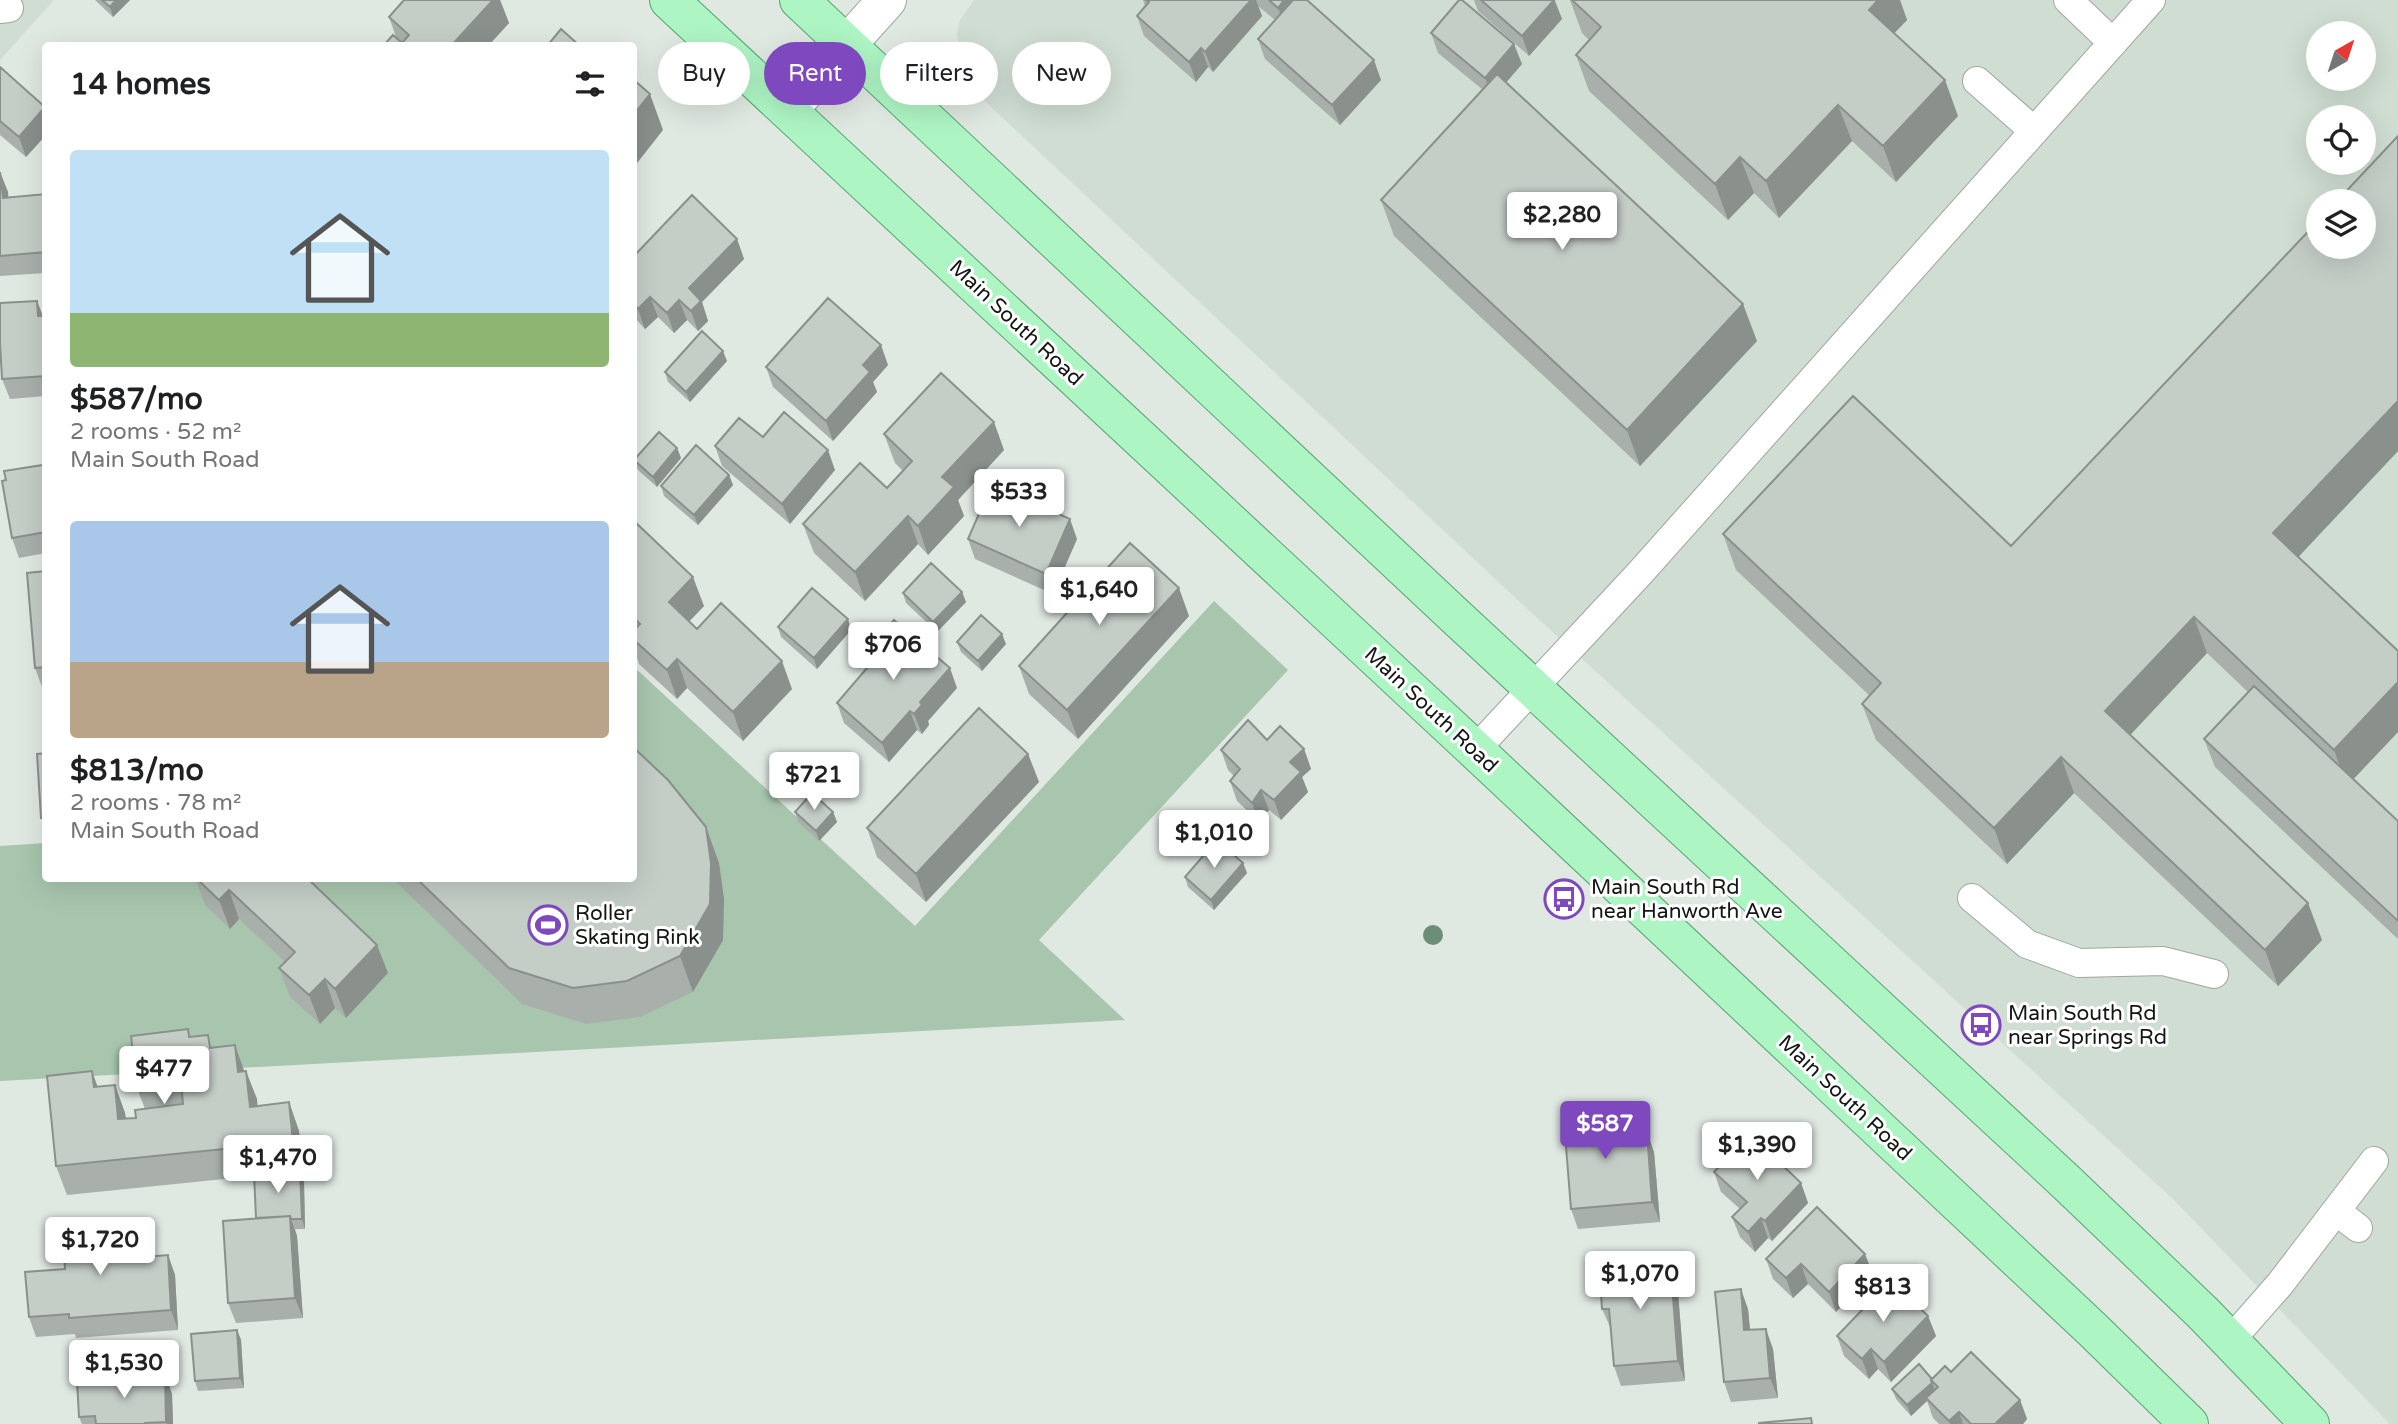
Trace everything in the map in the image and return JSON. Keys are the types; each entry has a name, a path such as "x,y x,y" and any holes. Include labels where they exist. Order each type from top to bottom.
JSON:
{"main road":[{"name":"Main South Road","path":"669,0 1475,750 2094,1330 2189,1424"},
{"path":"799,0 845,42"},
{"path":"866,62 1532,688 2066,1182 2203,1313 2310,1424"}],"street":[{"path":"849,42 887,0"},
{"path":"788,110 792,105"}],"lane":[{"path":"2068,0 2113,43"},
{"path":"1475,750 1640,573 2151,0"},
{"path":"1977,81 2034,131"},
{"path":"1972,898 2027,944 2079,962 2163,961 2214,974"},
{"path":"2229,1342 2280,1284 2347,1219 2374,1161"}],"shaded area":[{"path":"0,0 54,0 0,60"},
{"path":"974,0 2398,0 2398,1424 2390,1424 2173,1199 1522,604 989,105 998,105 998,42 958,42 960,20"}],"green space":[{"path":"1214,601 1288,670 1039,940 1125,1020 0,1081 0,846 42,843 42,882 637,882 637,670 915,926"}],"building":[{"path":"102,0 116,0 110,7"},
{"path":"404,0 493,0 455,42 403,42 409,35 389,17"},
{"path":"1146,0 1251,0 1205,52 1201,48 1189,62 1137,16 1149,2"},
{"path":"1269,0 1284,0 1278,8"},
{"path":"1293,0 1307,0 1374,60 1332,105 1258,39"},
{"path":"1459,0 1514,44 1485,78 1431,33"},
{"path":"1481,0 1554,0 1522,36"},
{"path":"1572,0 1878,0 1869,10 1945,80 1883,146 1838,105 1766,181 1740,157 1715,184 1576,55 1601,27"},
{"path":"561,29 576,42 550,42"},
{"path":"393,35 401,42 387,42"},
{"path":"0,67 42,104 42,110 19,137 0,121"},
{"path":"1497,74 1743,304 1627,430 1381,200"},
{"path":"637,83 650,94 637,110"},
{"path":"2398,136 2398,401 2273,533 2398,651 2398,682 2334,750 2194,617 2105,711 2308,903 2265,950 2061,757 1994,828 1862,704 1881,683 1723,534 1853,396 2011,546 2306,234 2306,259 2376,259 2376,189 2348,189 2361,175 2376,175 2376,159"},
{"path":"0,172 3,198 42,194 42,252 0,256"},
{"path":"692,195 737,239 689,288 701,301 691,311 679,300 667,313 650,297 638,309 637,253"},
{"path":"828,298 881,345 863,365 870,372 826,421 766,367"},
{"path":"37,301 38,316 42,316 42,376 2,379 0,303"},
{"path":"702,331 723,351 686,392 665,372"},
{"path":"941,373 994,422 942,477 954,487 918,526 908,516 855,572 803,524 860,463 887,488 912,461 884,434"},
{"path":"784,412 828,450 782,504 715,446 739,418 763,437"},
{"path":"659,432 677,448 653,477 637,463 637,457"},
{"path":"696,445 729,475 694,515 661,486"},
{"path":"42,465 42,533 12,538 2,481 6,480 4,471"},
{"path":"992,484 1070,519 1046,574 968,539"},
{"path":"637,524 693,577 669,602 697,629 721,603 782,661 733,712 677,659 667,670 637,643 637,627 640,624 637,621"},
{"path":"1130,543 1179,588 1067,710 1019,666"},
{"path":"931,563 962,592 933,622 903,593"},
{"path":"42,571 42,667 35,668 27,573"},
{"path":"812,588 848,619 814,658 778,627"},
{"path":"981,615 1002,634 978,661 957,642"},
{"path":"894,620 950,668 920,702 922,705 914,714 910,711 882,743 837,703 873,661 865,654"},
{"path":"2254,686 2398,821 2398,921 2204,739"},
{"path":"979,708 1028,754 916,874 867,828"},
{"path":"1248,720 1267,740 1280,726 1304,749 1290,762 1301,772 1274,800 1261,790 1252,803 1230,781 1240,769 1221,750"},
{"path":"637,751 668,780 706,827 711,863 710,904 680,956 627,981 573,988 509,968 420,882 637,882"},
{"path":"42,753 42,818 41,818 37,754"},
{"path":"812,793 833,812 816,831 795,812"},
{"path":"1217,840 1243,863 1211,900 1185,877"},
{"path":"200,882 311,882 377,945 335,989 325,979 309,995 279,968 295,952 229,890 219,900"},
{"path":"188,1029 189,1037 208,1035 210,1048 235,1045 238,1072 246,1071 250,1107 289,1102 293,1142 56,1166 47,1076 92,1071 94,1087 115,1085 118,1119 136,1118 135,1110 183,1104 181,1083 137,1088 131,1036"},
{"path":"1606,1105 1609,1135 1647,1132 1652,1202 1571,1209 1563,1109"},
{"path":"1750,1134 1801,1183 1765,1221 1761,1218 1748,1232 1732,1217 1747,1202 1714,1172"},
{"path":"300,1171 302,1219 291,1219 290,1216 256,1218 254,1174"},
{"path":"1817,1207 1865,1254 1829,1292 1801,1264 1786,1278 1766,1259"},
{"path":"290,1216 295,1298 228,1303 223,1221"},
{"path":"129,1221 132,1258 168,1255 171,1310 69,1318 69,1314 29,1317 25,1272 65,1269 62,1226"},
{"path":"1670,1259 1678,1361 1614,1366 1609,1309 1602,1309 1599,1265"},
{"path":"1891,1280 1928,1316 1884,1362 1871,1349 1862,1359 1837,1336"},
{"path":"1741,1289 1744,1330 1766,1329 1770,1378 1724,1382 1715,1292"},
{"path":"237,1330 240,1378 195,1381 191,1334"},
{"path":"1971,1352 2020,1400 1995,1424 1971,1424 1959,1412 1949,1421 1926,1398 1938,1387 1931,1380 1945,1366 1951,1372"},
{"path":"1919,1364 1932,1379 1932,1383 1907,1405 1892,1389"},
{"path":"165,1374 166,1422 96,1424 95,1416 79,1417 77,1381"},
{"path":"1811,1418 1812,1424 1759,1424 1759,1423"}],"place":[{"name":"Main South Rd near Hanworth Ave","path":"1564,899"},
{"name":"Roller Skating Rink","path":"548,925"},
{"name":"Main South Rd near Springs Rd","path":"1981,1025"}]}
